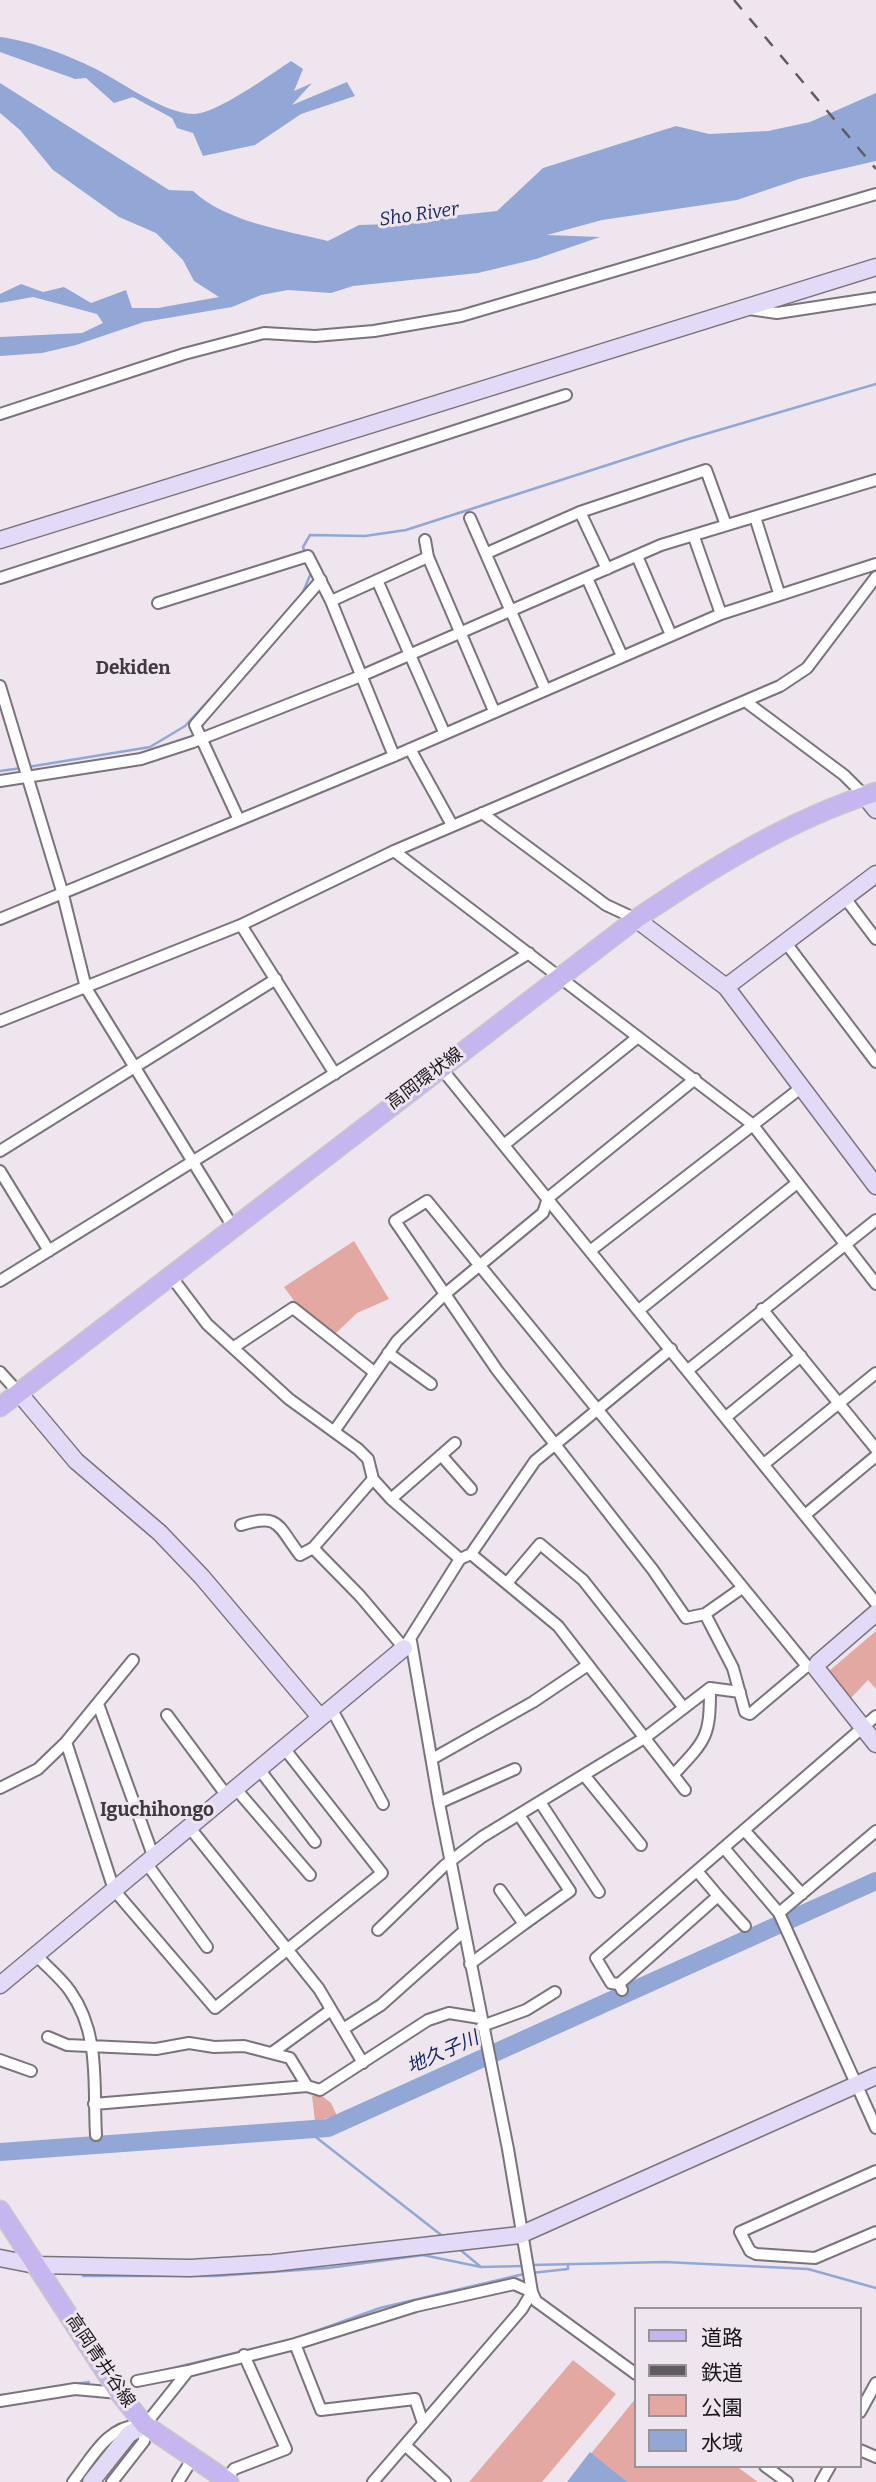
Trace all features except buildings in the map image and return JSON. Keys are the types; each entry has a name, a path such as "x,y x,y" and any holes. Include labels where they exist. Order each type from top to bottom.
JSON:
{"main road":[{"name":"高岡環状線","path":"0,1407 636,919 694,881 790,828 870,794"},
{"name":"高岡青井谷線","path":"0,2210 119,2393 145,2425 228,2481"}],"street":[{"path":"0,414 184,354 264,333 315,335 374,331 461,316 876,194"},
{"path":"0,540 876,267"},
{"path":"747,308 777,313 876,298"},
{"path":"0,578 566,395"},
{"path":"487,553 580,512 706,470 726,525"},
{"path":"0,781 141,759 361,676 661,545 876,480"},
{"path":"580,512 607,569"},
{"path":"755,517 779,593"},
{"path":"470,518 545,689"},
{"path":"694,537 720,614"},
{"path":"425,540 428,557 494,711"},
{"path":"158,603 308,556 331,601 394,756"},
{"path":"636,556 671,635"},
{"path":"331,601 428,557"},
{"path":"1,915 394,756 720,614 876,564"},
{"path":"0,1021 242,925 452,825 780,685 807,668 876,577"},
{"path":"587,578 622,656"},
{"path":"239,820 195,725 321,580"},
{"path":"377,580 444,732"},
{"path":"0,686 62,891 86,988 233,1227"},
{"path":"745,701 870,794 876,810"},
{"path":"410,748 452,825"},
{"path":"482,813 606,905 636,919 726,987 802,1087 870,1167 876,1186"},
{"path":"394,851 752,1124 876,1284"},
{"path":"726,987 876,874"},
{"path":"845,898 876,939"},
{"path":"242,925 335,1074"},
{"path":"786,943 876,1062"},
{"path":"0,1281 529,953"},
{"path":"0,1151 276,979"},
{"path":"505,1144 638,1037"},
{"path":"441,1068 876,1603"},
{"path":"335,1430 388,1353 445,1294 542,1213 548,1198 695,1079"},
{"path":"590,1251 802,1087"},
{"path":"0,1171 49,1251"},
{"path":"639,1310 797,1182"},
{"path":"742,1588 705,1614 685,1618 653,1570 497,1370 395,1221 427,1202 742,1588 876,1744"},
{"path":"688,1370 876,1220"},
{"path":"170,1275 207,1324 289,1399 335,1430 368,1459 373,1479 391,1499 460,1559"},
{"path":"234,1346 293,1308 374,1372"},
{"path":"762,1309 876,1449"},
{"path":"0,1985 408,1644 460,1559 471,1554 535,1461 671,1349"},
{"path":"388,1353 431,1384"},
{"path":"726,1417 801,1356"},
{"path":"0,1372 76,1461 160,1533 325,1712 383,1804"},
{"path":"764,1464 876,1373"},
{"path":"391,1499 455,1443"},
{"path":"441,1455 471,1489"},
{"path":"805,1515 876,1456"},
{"path":"241,1525 265,1518 273,1520 300,1555 313,1548 373,1479"},
{"path":"507,1583 540,1544 583,1580 684,1708"},
{"path":"313,1548 408,1644 508,2149 532,2292 536,2301 634,2373"},
{"path":"471,1554 558,1626 675,1773 685,1790"},
{"path":"705,1614 733,1668 745,1712 750,1714 818,1663 876,1613"},
{"path":"0,1788 38,1769 66,1741 134,1660"},
{"path":"432,1759 533,1702 589,1665"},
{"path":"378,1930 482,1837 646,1737 710,1688 740,1692"},
{"path":"675,1773 703,1743 710,1726 710,1688"},
{"path":"98,1704 150,1861 207,1947"},
{"path":"167,1715 231,1792 310,1875"},
{"path":"718,1896 620,1987 611,1983 596,1958 876,1716"},
{"path":"66,1741 114,1890 215,2008 382,1873 284,1748"},
{"path":"259,1769 315,1842"},
{"path":"439,1802 515,1769"},
{"path":"584,1775 641,1845"},
{"path":"540,1802 599,1892"},
{"path":"470,1964 570,1891 519,1815"},
{"path":"190,1828 320,1989 363,2063"},
{"path":"744,1830 802,1894"},
{"path":"783,1918 802,1894 876,1831"},
{"path":"724,1848 783,1918 876,2128"},
{"path":"697,1871 745,1926"},
{"path":"500,1890 524,1924"},
{"path":"343,2029 381,2005 464,1931"},
{"path":"36,1955 70,1991 88,2022 94,2046 96,2135"},
{"path":"94,2104 307,2086 320,2090 428,2020 449,2013 481,2022 526,2010 555,1992"},
{"path":"273,2052 331,2010"},
{"path":"48,2037 67,2045 156,2049 189,2043 214,2047 244,2046 273,2052 290,2059 307,2086"},
{"path":"0,2060 31,2071"},
{"path":"0,2258 35,2265 190,2268 273,2263 437,2245 522,2243 876,2076"},
{"path":"876,2171 740,2232 750,2251 756,2254 815,2259 876,2232"},
{"path":"137,2381 295,2344 401,2310 514,2284 532,2292"},
{"path":"373,2482 522,2309 532,2292"},
{"path":"295,2344 321,2410 415,2399 423,2423"},
{"path":"228,2481 234,2469 286,2449 244,2355"},
{"path":"91,2482 129,2434 145,2425 188,2371"},
{"path":"862,2408 876,2383"},
{"path":"0,2401 75,2389 119,2393"},
{"path":"73,2482 110,2433 123,2426 145,2425"},
{"path":"112,2482 144,2441 145,2425"},
{"path":"405,2445 445,2482"},
{"path":"178,2482 188,2466"},
{"path":"768,2468 787,2482"}],"green space":[{"path":"354,1241 389,1299 357,1313 334,1335 295,1302 284,1287"},
{"path":"876,1631 876,1689 868,1680 851,1698 829,1671"},
{"path":"321,2095 331,2103 337,2116 315,2121 312,2096"},
{"path":"573,2360 616,2394 542,2482 469,2482"},
{"path":"634,2400 634,2468 739,2468 758,2482 568,2482"}],"water":[{"path":"0,37 37,45 74,59 156,103 193,114 215,108 243,93 291,61 303,69 294,91 312,83 292,105 347,82 355,96 301,114 255,145 203,156 193,133 177,128 172,118 133,97 114,103 86,78 75,79 0,52"},
{"path":"0,83 169,190 193,191 206,202 239,218 328,241 359,225 426,223 450,216 497,211 543,168 676,126 709,134 768,131 810,122 876,93 876,161 802,178 737,200 602,220 547,235 600,237 536,259 478,273 353,286 331,293 288,290 261,295 232,307 144,322 76,345 42,353 0,356 0,337 82,333 103,323 97,314 33,297 0,303 0,294 21,284 43,292 64,287 91,303 126,290 132,308 158,308 219,297 194,281 183,260 156,233 119,217 53,170 20,130 0,113"},
{"path":"590,2452 627,2482 567,2482"}],"waterway":[{"path":"305,553 303,547 310,535 365,536 406,530 685,440 876,384"},
{"path":"303,592 311,573"},
{"path":"28,767 150,747 185,726 230,677"},
{"path":"0,771 22,768"},
{"name":"地久子川","path":"0,2152 328,2128 876,1881"},
{"path":"308,2131 445,2238"},
{"path":"458,2248 481,2267 525,2266"},
{"path":"83,2276 216,2276 328,2268 423,2255 481,2267"},
{"path":"532,2265 665,2262 808,2269 876,2288"},
{"path":"531,2273 568,2269 568,2264"},
{"path":"305,2335 380,2308 524,2274"},
{"path":"152,2373 265,2346"},
{"path":"75,2384 89,2382"},
{"path":"0,2395 20,2393"}],"railway":[{"path":"734,0 876,169"}],"district":[{"name":"Dekiden","path":"133,669"},
{"name":"Iguchihongo","path":"157,1811"}],"water label":[{"name":"Sho River","path":"419,215"}]}
